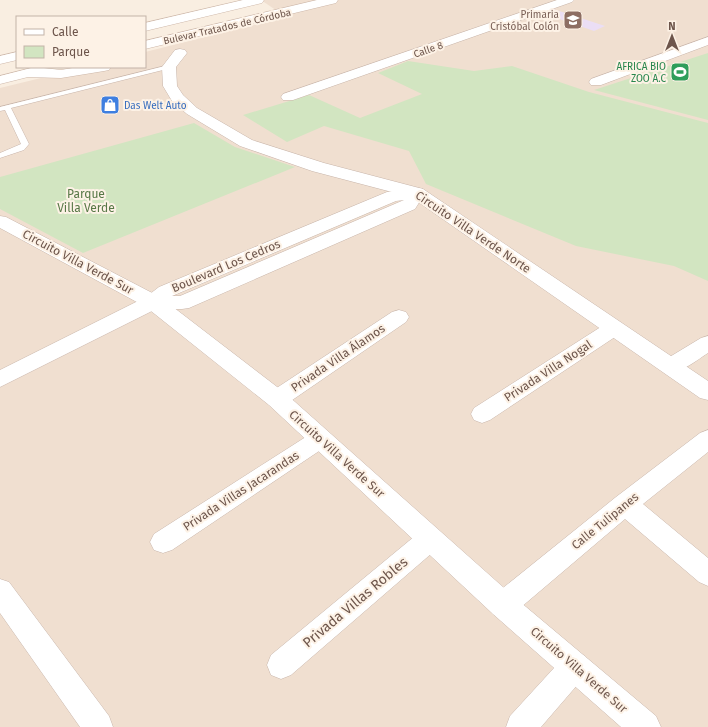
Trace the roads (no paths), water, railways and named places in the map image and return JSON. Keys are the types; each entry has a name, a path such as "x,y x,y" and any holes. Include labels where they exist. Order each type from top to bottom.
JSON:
{"street":[{"name":"Bulevar Tratados de Córdoba","path":"146,27 258,0"},
{"name":"Bulevar Tratados de Córdoba","path":"146,45 332,0"},
{"name":"Calle 8","path":"288,97 568,0"},
{"path":"146,27 224,18 254,19"},
{"path":"212,42 242,31 254,19"},
{"path":"596,82 708,42"},
{"path":"0,60 16,56"},
{"path":"146,59 181,56"},
{"name":"Circuito Villa Verde Norte","path":"181,56 170,86 177,98 192,110 246,143 318,168 417,193 708,392"},
{"path":"0,80 48,68"},
{"path":"26,73 61,74 98,68"},
{"name":"Boulevard Los Cedros","path":"0,379 153,302 166,291 394,196 417,193"},
{"name":"Circuito Villa Verde Sur","path":"0,221 153,302 277,399 503,605 645,727"},
{"name":"Privada Villa Álamos","path":"277,399 399,317"},
{"name":"Privada Villa Nogal","path":"482,414 614,328"},
{"path":"670,366 708,343"},
{"name":"Privada Villas Jacarandas","path":"163,542 320,439"},
{"name":"Calle Tulipanes","path":"503,605 625,504 708,439"},
{"path":"625,504 708,574"},
{"name":"Privada Villas Robles","path":"281,665 430,539"},
{"path":"0,591 98,727"},
{"path":"521,727 575,666"}],"lane":[{"path":"146,66 181,56"},
{"path":"0,156 21,148 25,144 4,108 140,68"}],"place":[{"name":"Primaria Cristóbal Colón","path":"573,20"},
{"name":"AFRICA BIO ZOO A.C","path":"680,72"},
{"name":"Das Welt Auto","path":"110,105"}],"park label":[{"name":"Parque Villa Verde","path":"86,201"}]}
